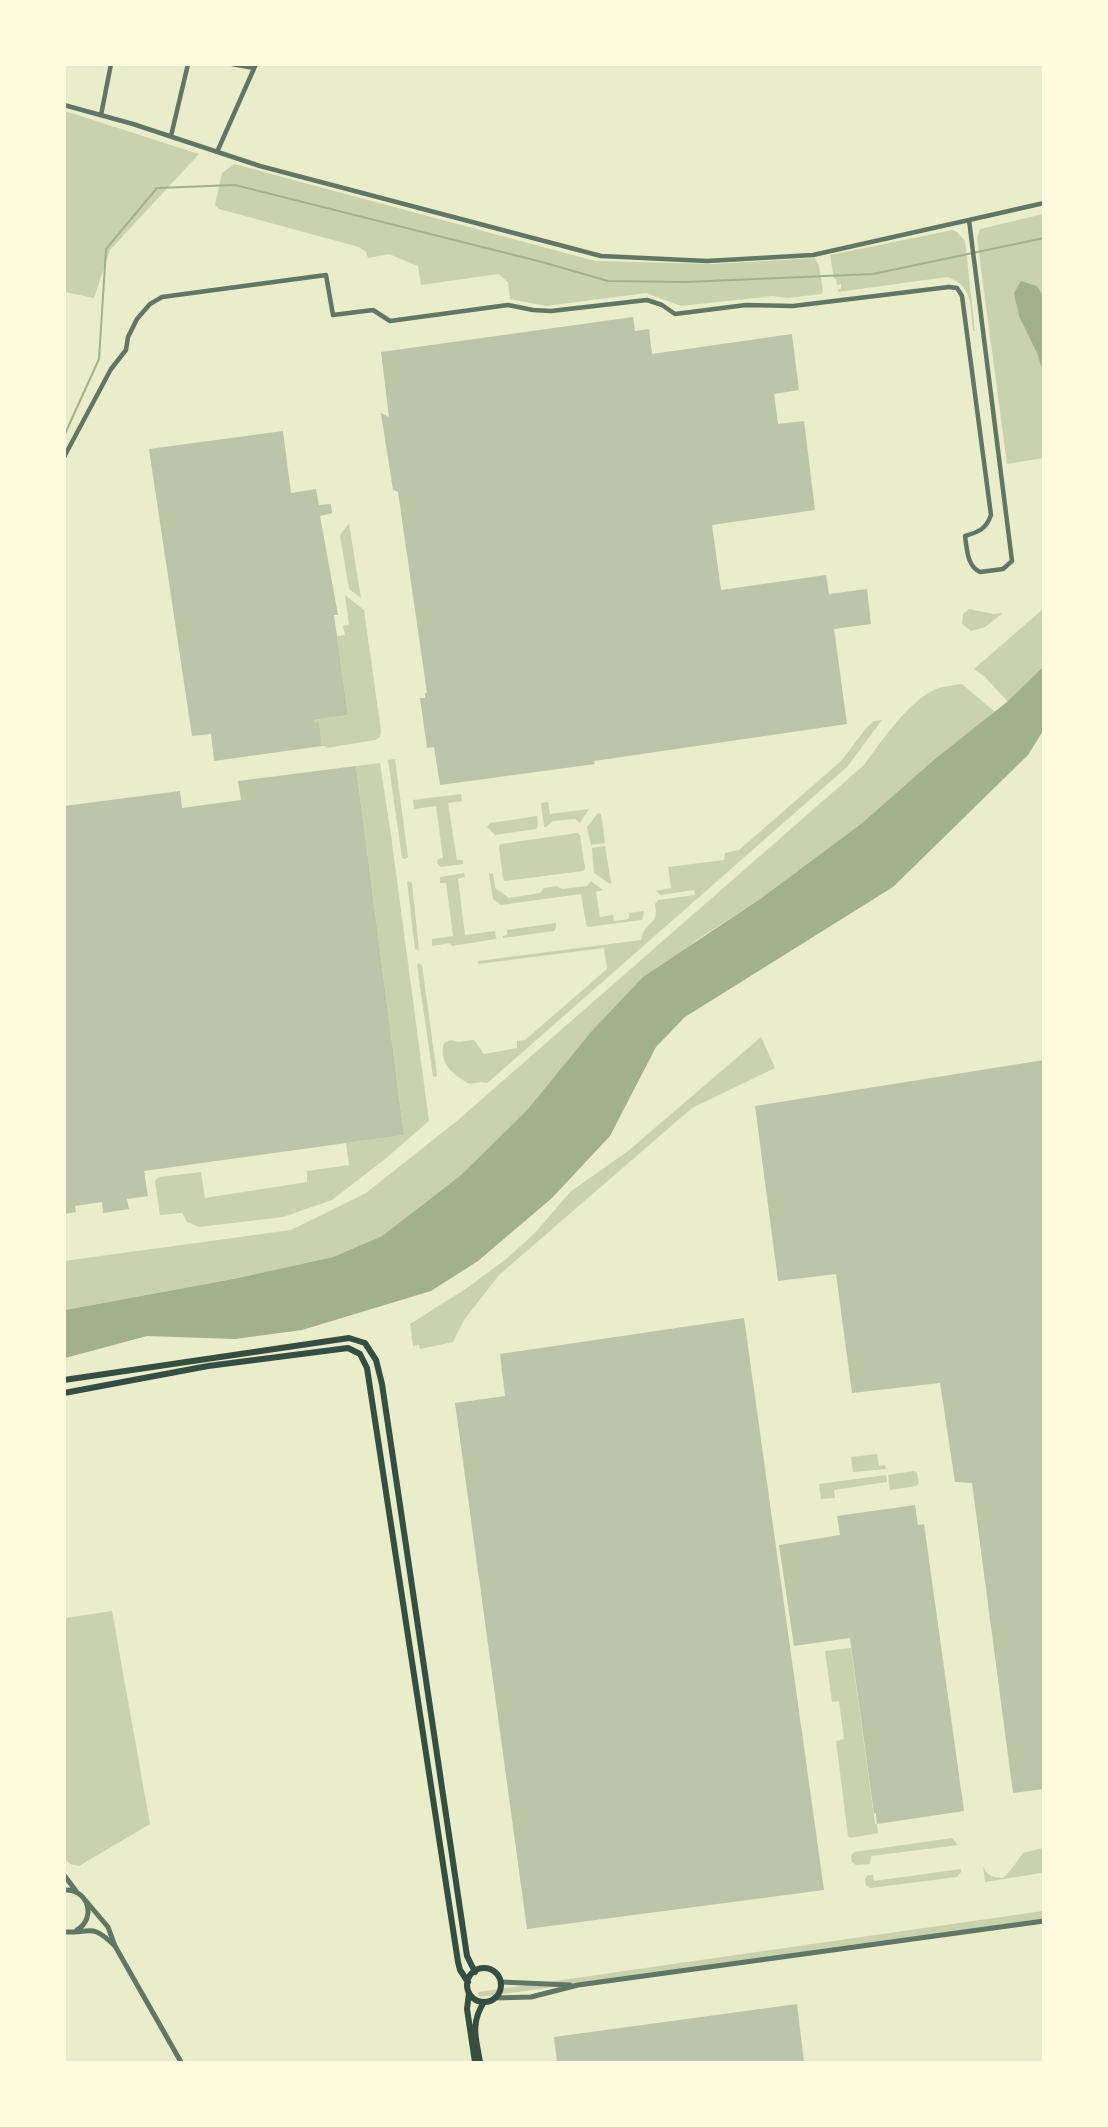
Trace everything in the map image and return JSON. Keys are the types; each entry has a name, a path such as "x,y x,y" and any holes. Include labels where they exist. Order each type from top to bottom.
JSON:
{"main road":[{"path":"64,1380 349,1338 365,1343 376,1360 382,1384 467,1956 475,1972"},
{"path":"64,1393 208,1366 348,1348 360,1354 367,1368 458,1962 468,1982 467,2009 475,2062"},
{"path":"468,1982 475,1972 481,1969 491,1970 501,1982 500,1991 494,1998 484,2002 476,2017 474,2025 480,2062"},
{"path":"469,1992 475,1999 484,2002"}],"street":[{"path":"100,115 111,64"},
{"path":"171,136 188,64"},
{"path":"217,152 255,66 232,64"},
{"path":"64,105 171,136 260,166 601,256 707,261 813,255 1044,203"},
{"path":"64,457 111,369 126,350 128,337 137,319 150,304 162,297 326,275 333,315 373,310 390,321 508,305 533,310 551,310 647,300 662,305 675,315 746,305 793,306 949,287 957,288 962,296 992,515 981,531 965,536 967,550 971,565 975,570 980,572 1003,569 1012,561 1012,554 969,220"},
{"path":"64,1875 108,1927 115,1946 181,2062"},
{"path":"64,1890 76,1891"},
{"path":"75,1931 86,1922 88,1915 86,1901"},
{"path":"494,1998 531,1997 578,1986 1044,1921"},
{"path":"64,1932 85,1929 98,1931 115,1946"},
{"path":"501,1982 578,1986"}],"shaded area":[{"path":"65,111 199,154 110,250 94,298 65,292"},
{"path":"234,164 595,261 713,264 815,258 819,266 823,291 821,294 787,298 773,296 681,306 646,293 546,306 510,299 508,282 498,274 421,285 418,266 389,254 368,258 366,252 359,247 219,209 215,205 222,173"},
{"path":"1043,214 1043,458 1007,464 977,238 980,229"},
{"path":"953,230 965,241 975,331 973,331 971,306 966,292 956,281 947,277 838,292 841,284 837,285 834,278 830,255"},
{"path":"1021,281 1037,286 1043,296 1043,372 1037,353 1019,316 1014,293"},
{"path":"349,523 361,598 349,589 340,535"},
{"path":"345,595 364,610 381,731 380,737 375,740 326,748 322,746 319,723 314,723 314,720 348,715 337,636 345,635 343,626 349,625"},
{"path":"969,609 993,614 1003,613 985,627 971,631 962,624 963,614"},
{"path":"1043,609 1043,667 1008,702 984,676 974,669"},
{"path":"1043,667 1043,731 1028,755 893,887 685,1017 656,1047 610,1136 552,1198 478,1261 431,1291 302,1330 235,1339 147,1336 65,1358 65,1310 233,1279 333,1257 382,1236 461,1175 527,1110 590,1033 643,977 760,899 862,823 936,758 1007,702"},
{"path":"962,684 995,712 936,758 862,823 760,899 695,941 590,1033 527,1110 461,1175 382,1236 333,1257 233,1279 65,1310 64,1261 291,1230 366,1193 458,1120 864,765 897,721 918,700 939,688"},
{"path":"882,720 847,767 492,1079 487,1083 470,1084 453,1073 443,1057 444,1043 451,1040 458,1042 474,1040 484,1054 517,1048 517,1041 525,1040 607,969 604,948 478,964 478,961 641,940 643,932 654,920 655,904 658,900 695,895 694,890 661,895 655,891 671,888 668,867 724,860 725,853 739,850 841,761 867,727 874,721"},
{"path":"395,759 408,857 405,859 402,858 388,760"},
{"path":"380,763 429,1121 332,1200 283,1217 199,1227 187,1222 182,1213 160,1215 155,1181 159,1177 201,1172 205,1198 307,1182 307,1171 349,1165 346,1143 404,1135 356,766"},
{"path":"461,794 462,801 448,803 457,860 463,860 463,864 441,867 437,863 438,859 443,858 436,806 414,809 413,800"},
{"path":"548,802 550,814 589,809 580,823 575,819 553,821 544,827 541,803"},
{"path":"598,813 601,814 605,843 591,845 587,827"},
{"path":"537,816 536,829 495,835 487,827 490,823"},
{"path":"577,833 580,835 585,868 583,871 505,881 503,879 499,846 501,844"},
{"path":"605,846 610,884 594,873 592,848"},
{"path":"464,873 465,877 458,879 465,935 495,931 496,939 452,946 450,943 432,946 432,939 453,936 446,883 440,883 440,877"},
{"path":"493,873 495,888 509,898 540,893 544,888 557,886 562,889 587,886 591,881 603,890 596,892 600,917 613,915 614,921 629,919 629,913 644,911 642,920 588,927 581,894 501,905 493,899 489,874"},
{"path":"407,881 412,883 419,950 415,949"},
{"path":"556,923 554,931 503,938 507,935 507,930"},
{"path":"418,963 422,965 436,1077 433,1076"},
{"path":"761,1037 775,1068 692,1108 499,1275 464,1320 453,1342 420,1349 419,1345 413,1346 410,1324 467,1288 505,1260 535,1233 570,1192 628,1151"},
{"path":"877,1454 879,1466 885,1465 886,1469 853,1472 851,1457"},
{"path":"914,1471 917,1473 919,1483 916,1486 890,1490 888,1475"},
{"path":"886,1475 887,1482 834,1490 835,1498 821,1499 819,1484"},
{"path":"112,1611 150,1824 79,1866 70,1864 65,1859 65,1618"},
{"path":"851,1648 878,1833 850,1838 836,1741 844,1739 839,1701 832,1702 825,1651"},
{"path":"952,1838 958,1845 871,1856 870,1864 856,1865 852,1862 851,1856 854,1852"},
{"path":"1043,1848 1043,1872 985,1882 983,1866 990,1875 1003,1878 1023,1853"},
{"path":"961,1869 957,1877 870,1888 866,1885 865,1879 868,1875 873,1875 874,1881"},
{"path":"1043,1911 1043,1923 479,1997 478,1992"}],"building":[{"path":"633,317 635,331 649,329 652,354 792,334 799,390 774,394 778,424 804,421 815,510 712,525 721,590 826,575 829,594 867,589 871,624 834,629 847,724 594,761 595,764 440,785 434,747 427,748 420,698 425,698 425,693 427,693 398,492 393,490 381,413 389,417 381,352"},
{"path":"283,431 291,493 316,489 319,505 331,504 332,513 320,516 338,615 334,615 348,715 314,720 314,723 319,722 322,746 214,761 211,734 192,736 149,449"},
{"path":"356,766 404,1135 144,1171 148,1196 127,1199 129,1209 103,1213 102,1202 75,1206 76,1212 64,1214 64,806 180,791 182,808 241,800 238,781"},
{"path":"1044,1060 1044,1789 1013,1793 972,1483 955,1482 940,1383 852,1393 836,1274 778,1281 755,1106"},
{"path":"744,1318 824,1890 527,1929 455,1403 505,1396 500,1354"},
{"path":"915,1505 918,1525 924,1524 964,1811 877,1824 850,1638 794,1646 779,1545 840,1535 837,1516"},
{"path":"797,2004 804,2062 557,2062 554,2037"}],"waterway":[{"path":"64,436 99,359 106,249 157,188 235,185 542,262 608,281 686,282 873,274 1044,238"}]}
